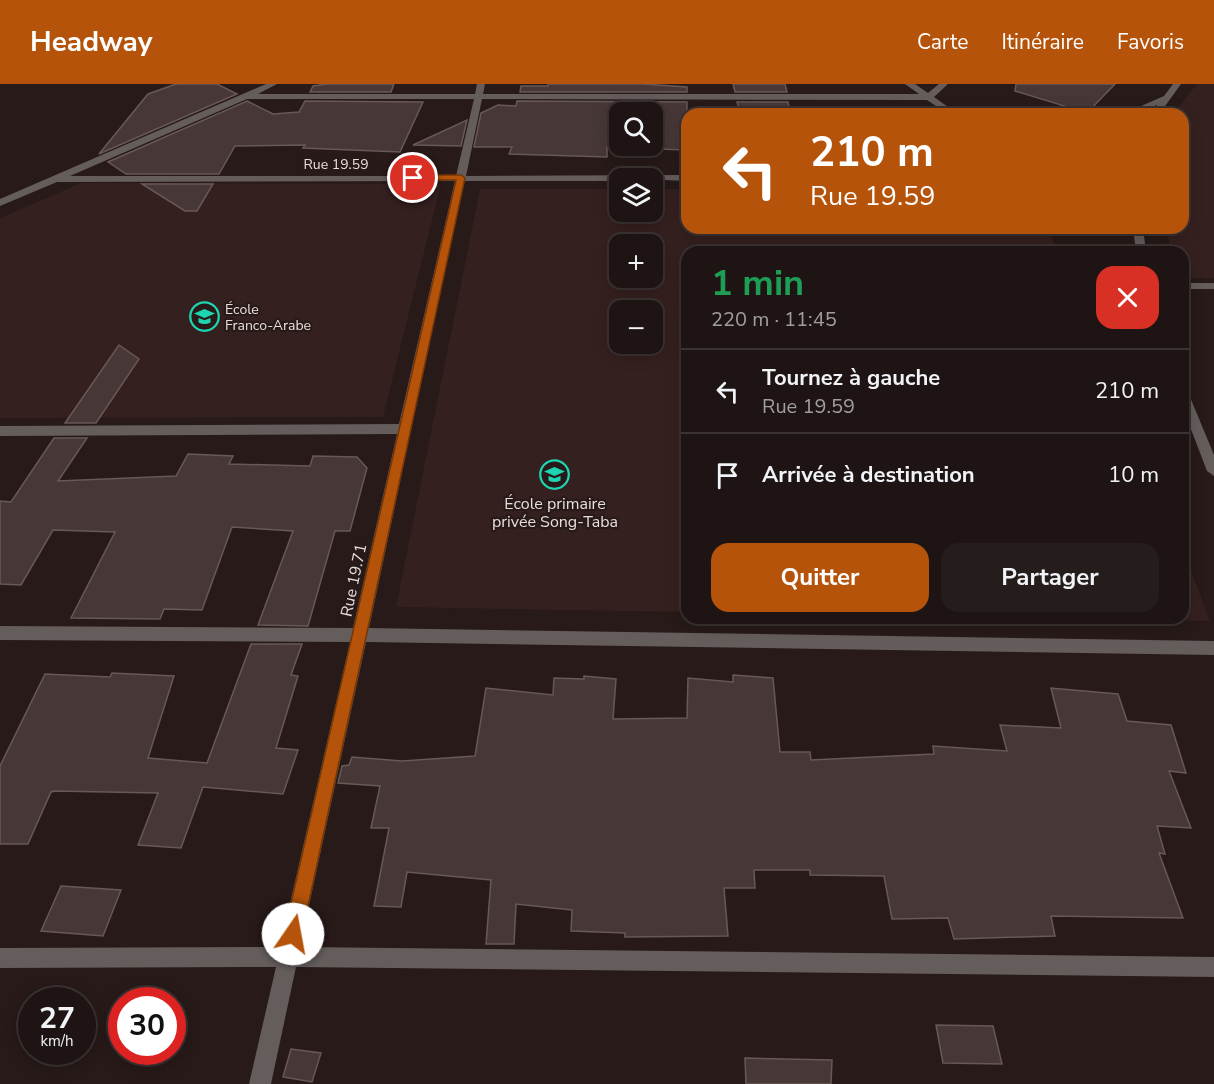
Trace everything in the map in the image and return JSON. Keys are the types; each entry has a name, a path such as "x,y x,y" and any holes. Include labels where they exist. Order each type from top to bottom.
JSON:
{"street":[{"path":"0,203 273,84"},
{"path":"909,84 945,108"},
{"path":"246,96 480,90 929,97 944,84"},
{"path":"1158,108 1177,84"},
{"name":"Rue 19.71","path":"260,1084 480,90"},
{"path":"1142,108 1166,98"},
{"name":"Rue 19.59","path":"58,178 681,178"},
{"path":"1189,286 1214,286"},
{"path":"1189,408 1214,471"},
{"path":"0,430 405,429"},
{"path":"1199,431 1214,431"},
{"path":"0,633 360,635 1214,648"},
{"path":"0,958 288,957 1214,967"}],"shaded area":[{"path":"1197,84 1214,84 1214,278 1189,278 1189,246 1170,246 1167,234 1189,234 1189,108 1178,108"},
{"name":"École Franco-Arabe","path":"81,183 441,184 383,417 0,418 0,218"},
{"name":"École primaire privée Song-Taba","path":"480,189 609,189 609,222 663,222 663,189 681,189 681,234 1049,234 1056,246 681,246 681,612 396,607"},
{"path":"1189,565 1210,621 1189,621"}],"building":[{"path":"176,84 217,84 237,94 99,154 148,94"},
{"path":"394,84 391,92 310,92 313,86"},
{"path":"548,84 643,84 687,87 687,92 520,92 521,86 548,86"},
{"path":"733,84 785,84 787,92 735,92"},
{"path":"1016,84 1115,84 1092,108 1071,108 1015,91"},
{"path":"247,101 273,114 299,112 305,101 423,102 400,152 303,148 305,145 235,146 219,174 126,174 108,162"},
{"path":"517,101 687,102 687,108 681,108 681,150 663,149 663,102 609,102 607,157 509,154 512,147 474,147 481,113 498,105 516,106"},
{"path":"737,102 788,102 789,108 739,108"},
{"path":"467,120 461,146 413,145"},
{"path":"142,184 213,184 197,211 185,211"},
{"path":"119,345 139,359 96,423 65,423"},
{"path":"54,438 87,438 58,481 176,476 188,454 233,456 229,464 310,466 313,456 357,457 367,468 350,531 335,531 308,626 258,625 293,531 232,527 202,610 164,609 160,619 71,618 115,532 53,530 21,585 0,584 0,501 11,502"},
{"path":"251,644 302,644 291,675 298,676 276,748 298,750 283,794 203,787 181,848 138,845 158,793 55,791 51,792 28,844 0,844 0,766 45,674 110,677 112,673 174,676 148,758 207,763"},
{"path":"733,675 773,678 780,752 810,752 811,760 934,754 933,746 1007,751 1000,725 1061,728 1051,688 1118,694 1127,721 1171,725 1186,773 1169,771 1191,828 1157,826 1165,854 1159,853 1183,918 1051,916 1055,936 954,939 948,918 892,919 884,876 810,875 810,870 754,870 755,888 724,888 728,936 625,937 625,933 571,931 572,910 516,904 514,944 486,944 491,880 407,872 401,907 374,906 389,828 371,828 380,786 338,783 342,766 349,765 352,757 402,761 475,756 486,688 553,695 554,678 584,679 584,676 616,679 613,719 687,718 688,678 733,682"},
{"path":"61,886 121,890 103,936 41,931"},
{"path":"936,1025 993,1026 1002,1064 943,1063"},
{"path":"291,1049 321,1053 312,1082 283,1077"},
{"path":"745,1058 832,1060 831,1084 746,1084"}],"place":[{"name":"École Franco-Arabe","path":"204,317"},
{"name":"École primaire privée Song-Taba","path":"555,475"}],"route":[{"path":"293,934 461,178 413,178"}]}
